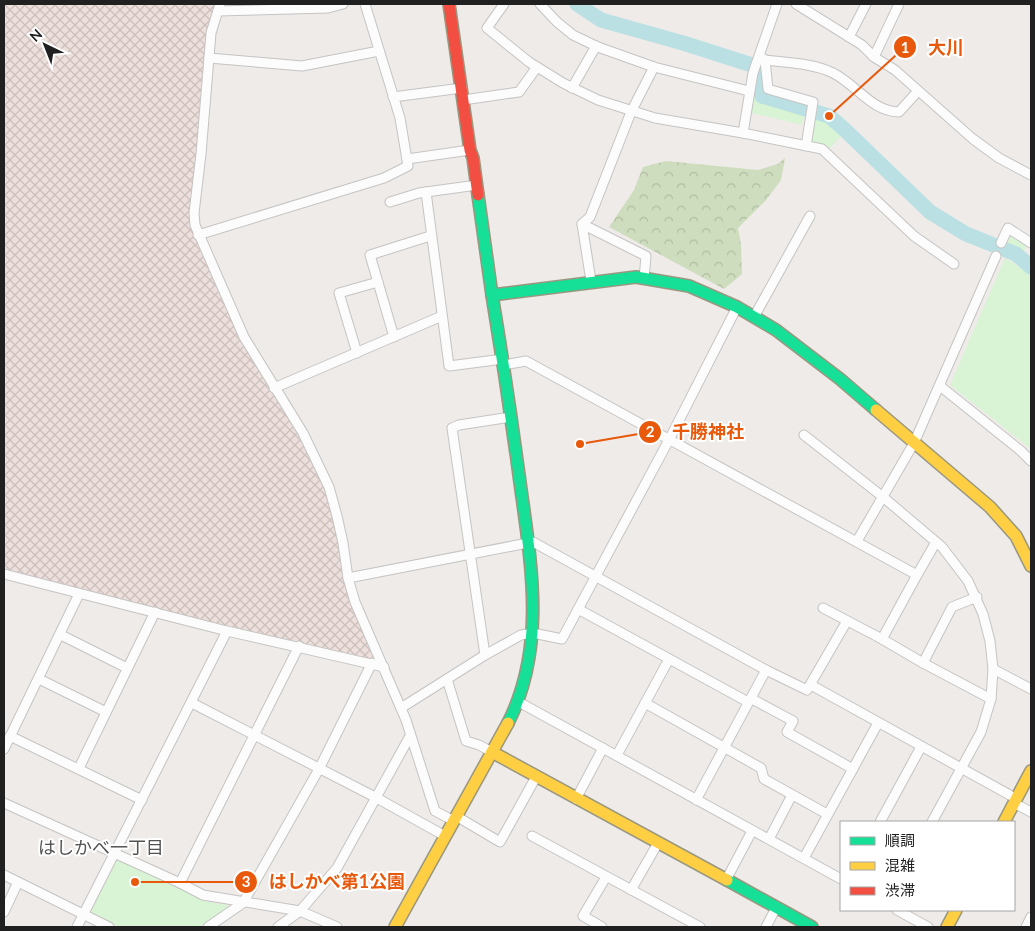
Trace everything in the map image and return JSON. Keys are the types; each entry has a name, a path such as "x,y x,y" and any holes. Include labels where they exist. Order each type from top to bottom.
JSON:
{"street":[{"path":"343,4 328,8 219,7 211,33 194,213 195,226 244,337 303,433 328,487 343,543 354,602 401,708 435,812 455,819 500,842 536,777"},
{"path":"198,234 384,178 408,166 400,118 365,4"},
{"path":"395,927 518,702 524,683 533,633 533,590 528,543 503,362 449,4"},
{"path":"504,4 487,28 537,67 572,88 631,112 655,118 822,149 914,236 954,264"},
{"path":"540,4 573,35 596,46 654,67 749,91"},
{"path":"743,133 753,73 762,58 777,4"},
{"path":"797,4 862,45 874,56 895,70 973,139 999,158 1031,175"},
{"path":"849,37 866,4"},
{"path":"874,56 899,4"},
{"path":"572,88 596,46"},
{"path":"209,58 302,66 379,51"},
{"path":"762,58 820,68 835,74 880,108 891,112 899,112 918,91"},
{"path":"762,58 768,89 813,102 806,146"},
{"path":"463,100 519,92 537,67"},
{"path":"582,224 590,217 631,112 654,67"},
{"path":"393,97 462,88"},
{"path":"407,159 470,150"},
{"path":"390,202 426,192 477,185"},
{"path":"426,192 430,236 449,366 526,361 670,438 917,575"},
{"path":"754,317 810,216"},
{"path":"582,224 646,256 644,279"},
{"path":"582,224 592,281"},
{"path":"1002,243 1008,228 1031,242"},
{"path":"394,337 370,255 430,236"},
{"path":"856,541 914,443 996,256"},
{"path":"492,295 636,277 690,286 737,307 776,330 840,379 990,507 1016,536 1031,566"},
{"path":"357,353 339,293 378,282"},
{"path":"401,708 485,655 521,635 533,633 562,639 670,438 737,307"},
{"path":"274,388 442,316"},
{"path":"940,386 1021,450 1031,461"},
{"path":"485,655 452,428 459,424 511,417"},
{"path":"804,435 883,497 936,542 956,563 968,580 983,614 990,641 994,669 991,699 981,732 933,821"},
{"path":"348,578 533,542 766,670 807,690 847,621"},
{"path":"882,639 936,542"},
{"path":"4,575 227,631 384,666"},
{"path":"4,749 80,594"},
{"path":"922,663 952,607 977,598"},
{"path":"823,608 991,699"},
{"path":"578,609 669,659 793,720 787,732 852,769"},
{"path":"79,768 155,612"},
{"path":"77,927 227,631"},
{"path":"60,635 128,668"},
{"path":"180,883 299,646"},
{"path":"617,755 669,659"},
{"path":"208,927 243,903 319,769 372,663"},
{"path":"994,669 1031,689"},
{"path":"696,800 766,670"},
{"path":"38,679 106,712"},
{"path":"447,679 466,741 479,745 812,927"},
{"path":"811,685 961,769 1016,801 1031,812"},
{"path":"192,702 254,736 375,797 445,836"},
{"path":"518,702 840,877"},
{"path":"645,703 761,768 764,779 827,814"},
{"path":"804,858 878,723"},
{"path":"10,736 142,800"},
{"path":"278,927 300,911 337,868 410,736"},
{"path":"881,821 921,747"},
{"path":"576,799 603,748"},
{"path":"1005,821 1031,771"},
{"path":"769,839 792,795"},
{"path":"4,803 204,895 300,911 337,927"},
{"path":"726,880 752,830"},
{"path":"532,836 700,927"},
{"path":"631,890 658,843"},
{"path":"4,875 110,927"},
{"path":"602,927 582,916 606,876"},
{"path":"4,912 18,882"},
{"path":"766,927 776,908"},
{"path":"899,911 928,927"},
{"path":"947,927 955,911"},
{"path":"1026,927 1031,918"}],"shaded area":[{"path":"4,4 216,4 206,38 205,74 191,221 195,239 225,305 316,468 335,518 352,601 365,638 378,661 252,632 4,569"}],"green space":[{"path":"755,80 760,97 804,112 802,125 748,112"},
{"path":"812,115 828,118 844,133 827,151 807,145"},
{"path":"785,158 781,180 766,200 738,228 741,245 742,274 724,289 609,227 634,190 643,167 666,161 758,170 778,164"},
{"path":"1011,236 1027,246 1019,258 1021,267 1001,254"},
{"path":"1005,258 1031,275 1031,449 950,385"},
{"path":"119,860 209,902 228,905 228,908 199,927 119,927 92,913 91,909 115,862"}],"waterway":[{"path":"577,4 601,20 755,66 760,69 759,80 762,96 829,116 930,212 966,234 1016,254 1031,267"}],"traffic: fast":[{"path":"478,195 492,295 636,277 689,286 737,307 776,330 840,379 876,410"},
{"path":"492,295 528,538 533,600 532,632 528,663 520,693 508,723"},
{"path":"727,880 812,927"}],"traffic: slow":[{"path":"876,410 990,507 1016,536 1031,566"},
{"path":"395,927 508,723"},
{"path":"492,752 727,880"},
{"path":"1005,821 1031,771"},
{"path":"947,927 955,911"}],"traffic: jam":[{"path":"449,4 478,195"}],"place":[{"name":"大川","path":"829,116"},
{"name":"千勝神社","path":"580,444"},
{"name":"はしかべ第1公園","path":"135,882"}],"district":[{"name":"はしかべ一丁目","path":"101,847"}]}
